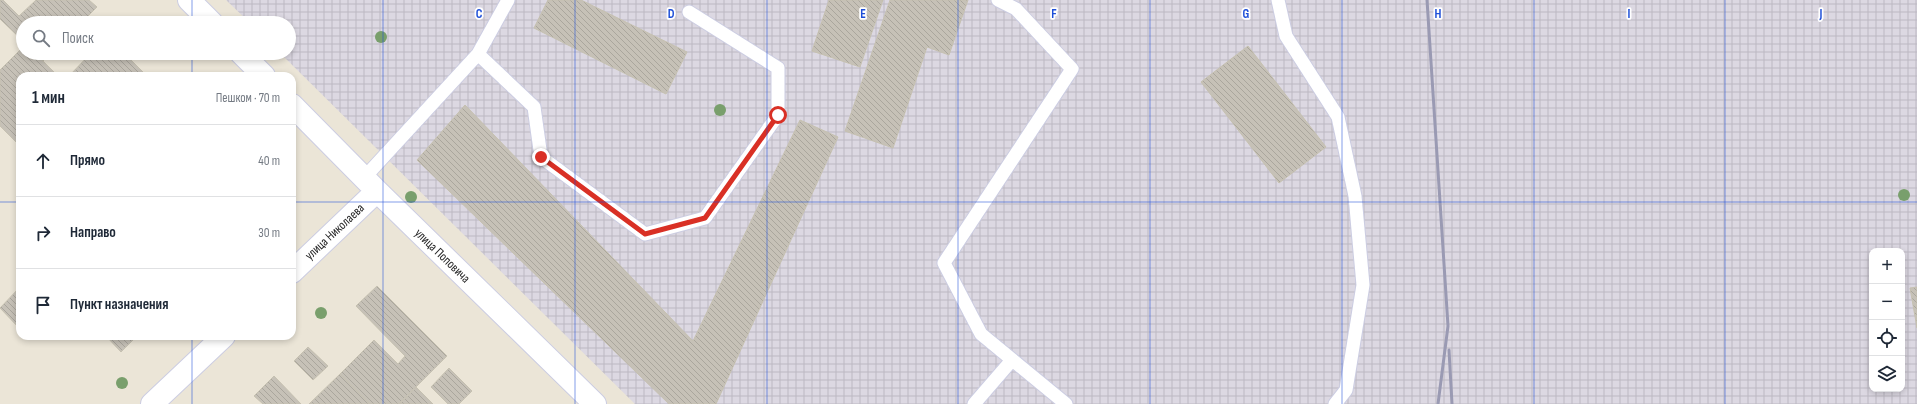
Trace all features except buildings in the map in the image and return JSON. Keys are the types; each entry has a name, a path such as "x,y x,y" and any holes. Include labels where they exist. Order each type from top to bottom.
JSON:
{"street":[{"path":"189,0 205,16"},
{"path":"248,60 260,72"},
{"name":"улица Поповича","path":"296,109 370,185 595,404"},
{"name":"улица Николаева","path":"296,268 370,185"},
{"path":"152,404 220,340"}],"lane":[{"path":"370,185 478,54 508,0"},
{"path":"998,0 1016,9 1072,69 944,263 981,334 1066,404"},
{"path":"1278,0 1286,36 1338,117 1355,196 1363,285 1346,390 1335,404"},
{"path":"478,54 534,107 541,157 645,234 705,218 778,115 778,68 689,12"},
{"path":"974,404 1012,360"}],"shaded area":[{"path":"226,0 1917,0 1917,404 635,404 287,60 296,60 296,16 243,16"}],"railway":[{"path":"1427,0 1448,326 1438,404"},
{"path":"1449,350 1452,404"}],"route":[{"path":"541,157 645,234 705,218 778,115"}]}
